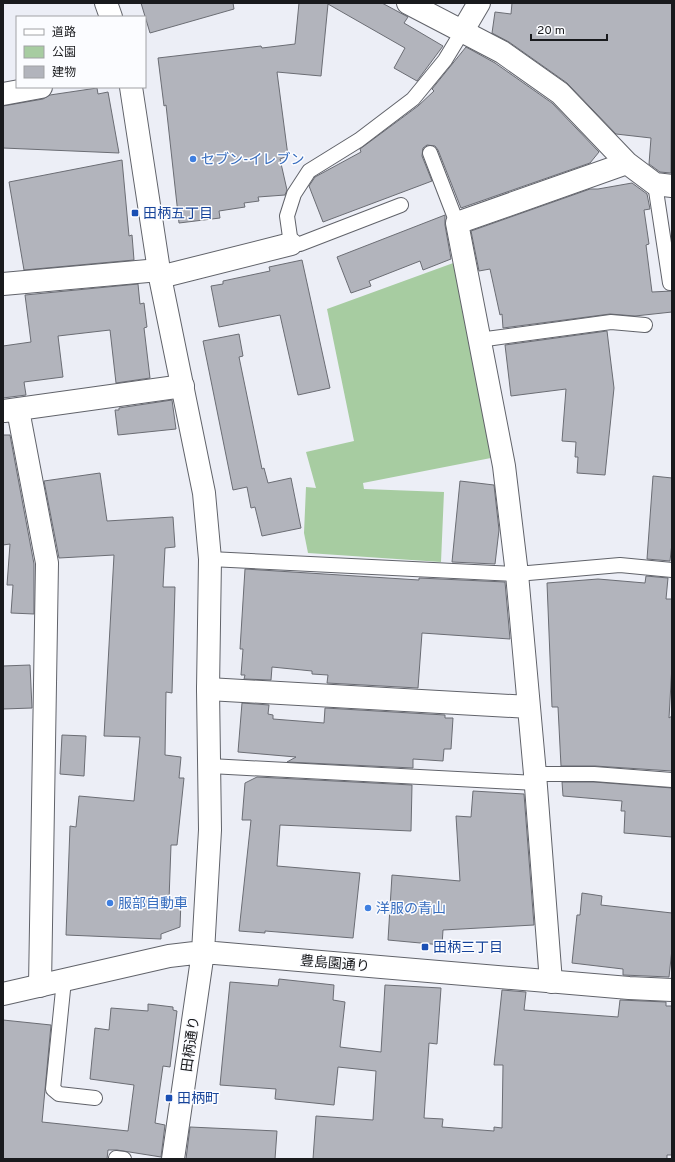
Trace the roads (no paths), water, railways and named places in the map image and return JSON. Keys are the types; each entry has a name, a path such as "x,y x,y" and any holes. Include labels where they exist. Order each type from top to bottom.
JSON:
{"street":[{"path":"106,3 111,16"},
{"path":"408,3 502,52 560,93 627,163 663,185"},
{"path":"462,32 479,3"},
{"path":"3,94 36,88"},
{"name":"田柄通り","path":"131,88 160,273 204,493 210,559 208,690 210,830 203,952 173,1159"},
{"path":"551,982 529,707 504,466 457,222 627,163"},
{"path":"3,284 160,273 291,244"},
{"path":"40,986 47,563 10,410 183,386"},
{"path":"208,690 529,707"},
{"name":"豊島園通り","path":"3,994 169,956 203,952 551,982 672,990"}],"lane":[{"path":"401,205 300,244 291,244 287,216 294,194 309,171 359,140 413,99 445,60 462,32"},
{"path":"430,153 457,222"},
{"path":"663,185 669,252 670,283"},
{"path":"479,340 611,322 645,325"},
{"path":"210,559 516,574 620,565 672,570"},
{"path":"210,766 535,778 594,774 672,780"},
{"path":"64,980 53,1089 59,1094 95,1098"}],"place":[{"name":"セブン-イレブン","path":"193,159"},
{"name":"田柄五丁目","path":"135,213"},
{"name":"服部自動車","path":"110,903"},
{"name":"洋服の青山","path":"368,908"},
{"name":"田柄三丁目","path":"425,947"},
{"name":"田柄町","path":"169,1098"}]}
